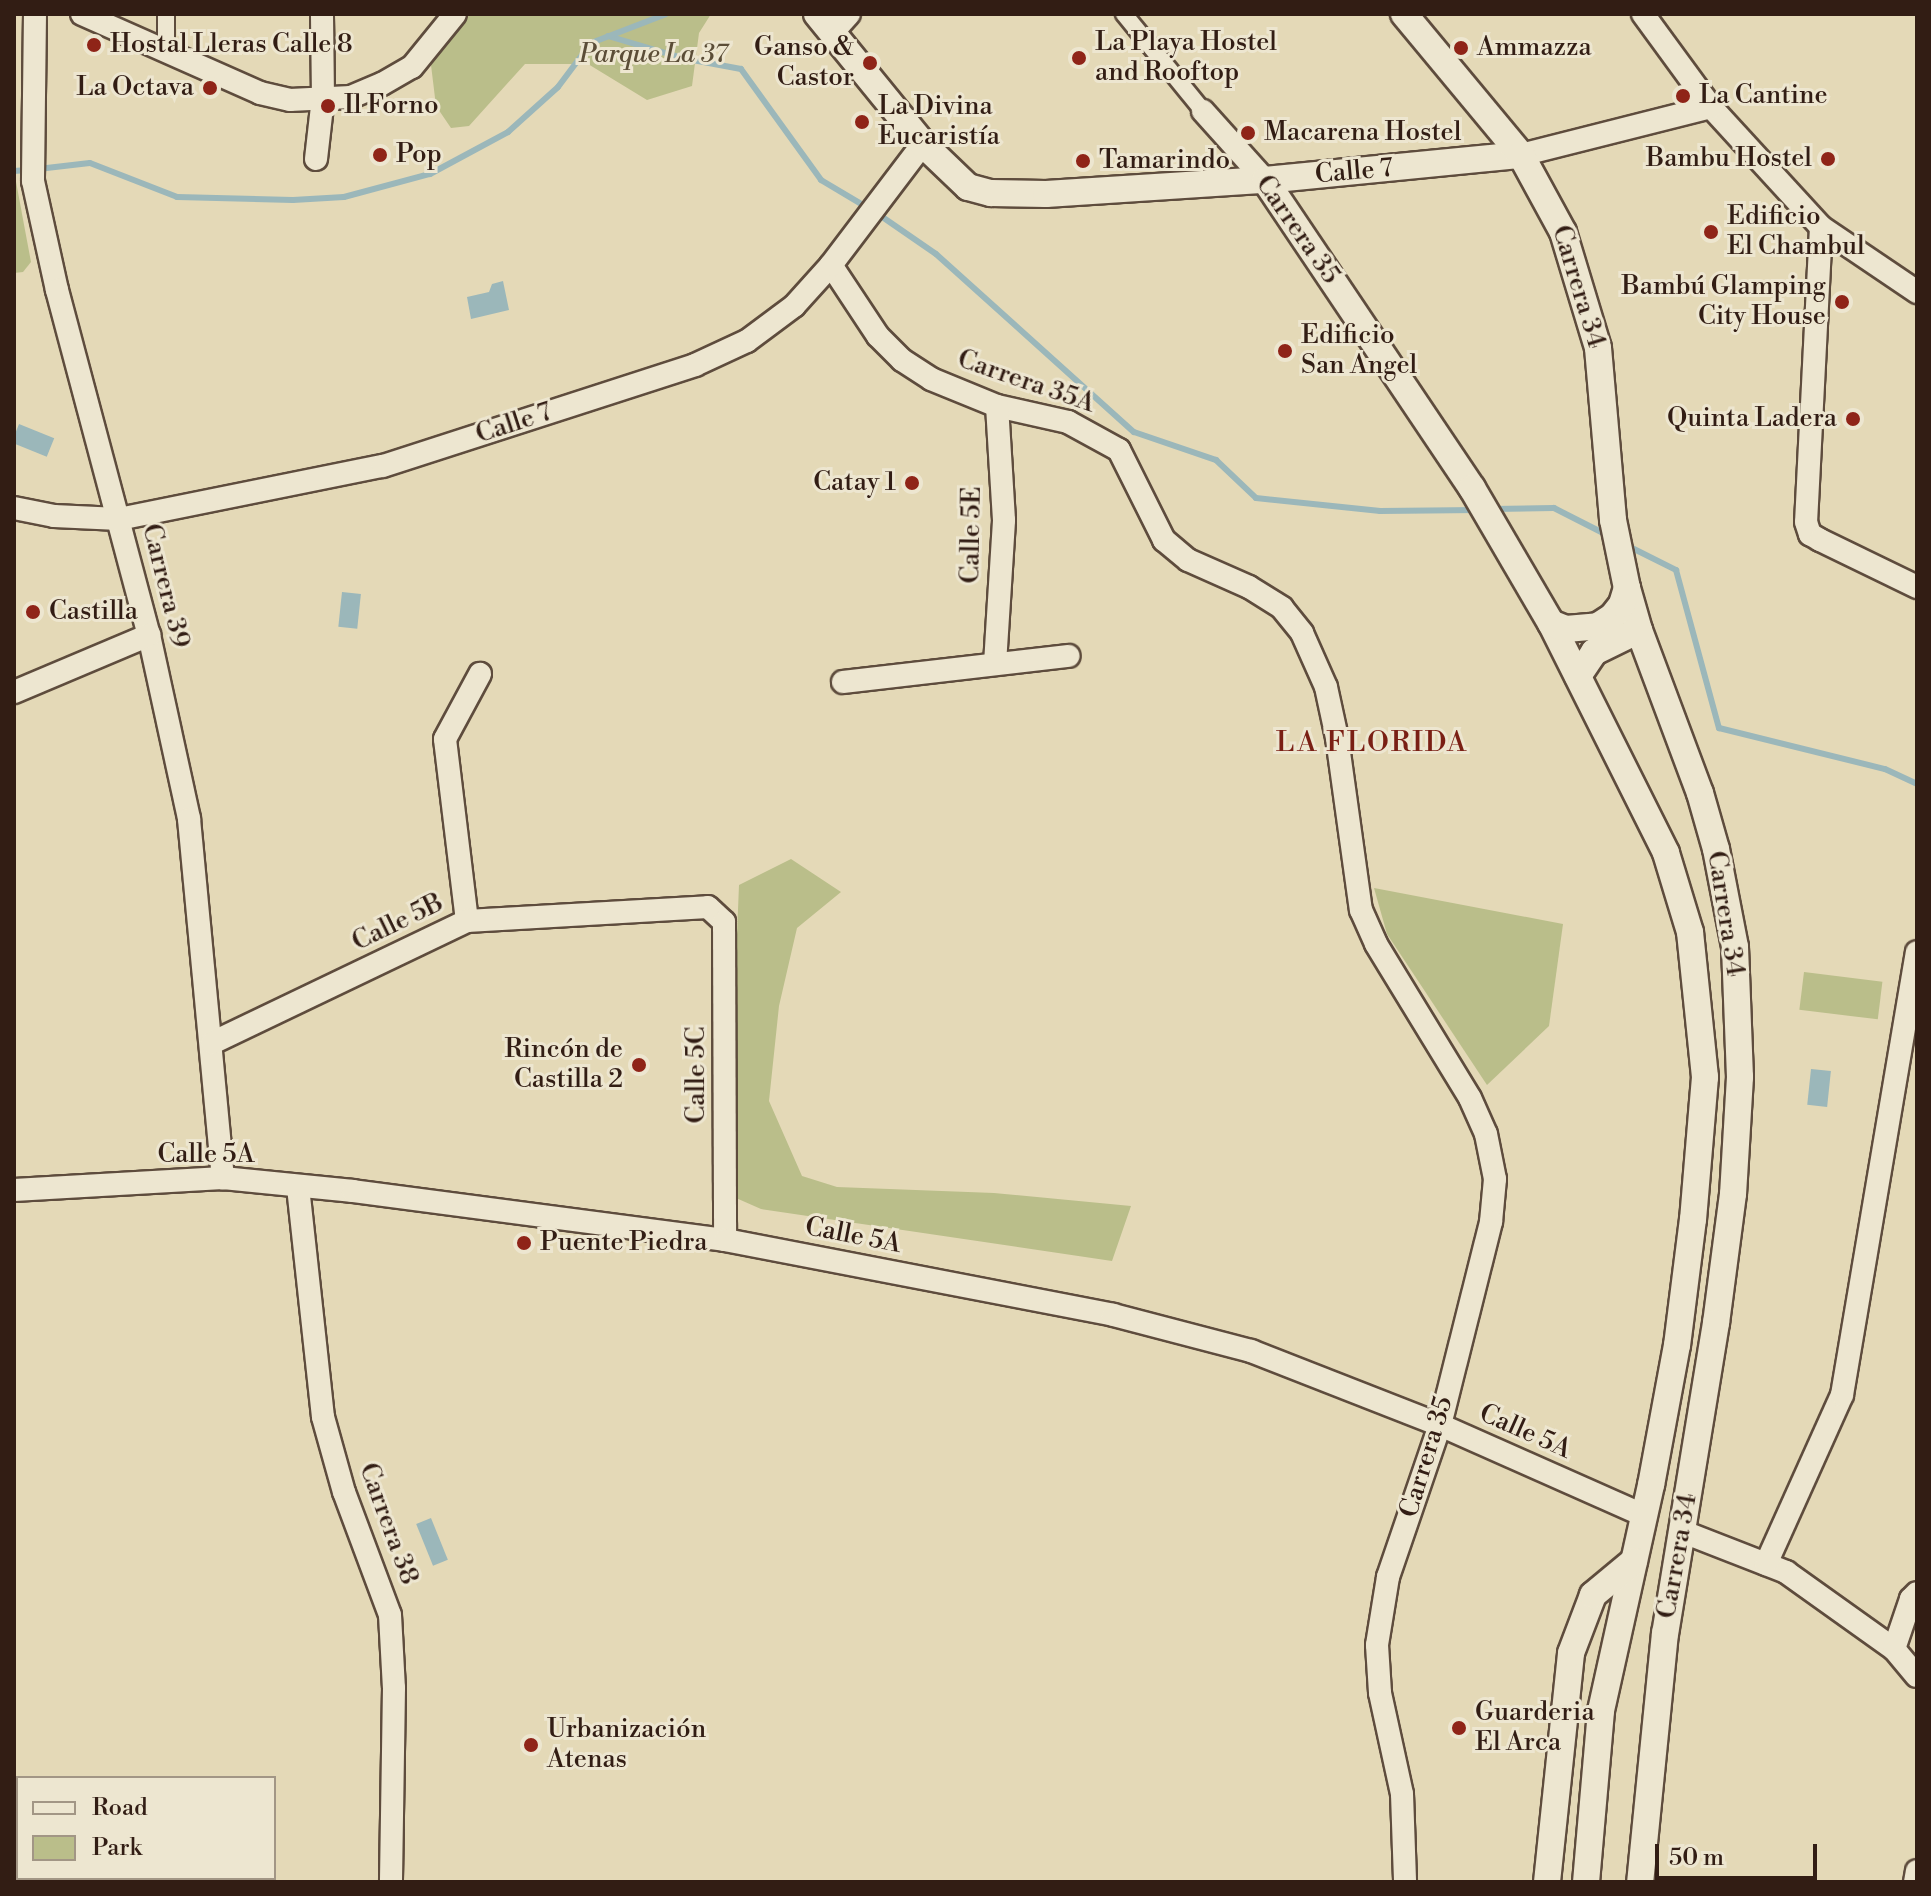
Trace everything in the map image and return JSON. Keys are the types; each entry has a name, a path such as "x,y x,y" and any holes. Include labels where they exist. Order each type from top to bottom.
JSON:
{"street":[{"name":"Carrera 39","path":"35,14 32,175 57,290 149,635 189,819 223,1178"},
{"path":"82,14 260,93 290,100 351,97 412,67 455,14"},
{"path":"166,14 166,52"},
{"path":"316,159 323,98 322,14"},
{"name":"Carrera 35","path":"1124,14 1203,111 1265,180 1472,488 1551,623"},
{"name":"Carrera 34","path":"1404,14 1521,155 1563,232 1589,309 1604,378 1613,520 1625,579 1639,630 1700,793 1716,849 1735,947 1740,1077 1733,1194 1716,1323 1665,1633 1640,1882"},
{"path":"1643,14 1711,107 1821,227 1917,292"},
{"path":"833,20 923,144"},
{"name":"Calle 7","path":"14,508 54,516 119,519 383,466 695,365 747,341 794,306 831,265 923,144 968,187 991,193 1046,194 1265,180 1521,155 1711,107"},
{"path":"1467,161 1478,150 1483,135 1482,108"},
{"path":"1821,227 1806,522 1810,534 1917,587"},
{"name":"Carrera 35A","path":"831,265 878,336 902,360 931,379 997,406 1068,422 1119,450 1164,540 1188,560 1249,587 1282,608 1302,633 1326,687 1337,738 1361,910 1376,944 1437,1045"},
{"name":"Calle 5E","path":"995,664 1004,520 997,406"},
{"path":"1551,623 1566,629 1598,626 1612,617 1622,604 1625,579"},
{"name":"Carrera 34","path":"1551,623 1666,853 1690,932 1700,1002 1705,1077 1693,1219 1677,1345 1645,1516 1601,1711 1586,1882"},
{"path":"1578,676 1594,652 1639,630"},
{"path":"14,692 149,635"},
{"path":"843,682 1069,656"},
{"path":"467,921 445,739 480,674"},
{"name":"Calle 5B","path":"212,1043 467,921 708,907 718,913"},
{"name":"Calle 5C","path":"718,913 724,922 725,1240"},
{"path":"1766,1564 1842,1395 1917,952"},
{"name":"Carrera 35","path":"1405,1882 1402,1794 1380,1693 1377,1645 1388,1577 1440,1425 1491,1222 1495,1179 1486,1134 1470,1098 1437,1045"},
{"name":"Calle 5A","path":"14,1190 223,1178 725,1240 1113,1315 1251,1351 1440,1425 1645,1516"},
{"name":"Carrera 38","path":"298,1187 323,1417 344,1492 390,1615 394,1688 391,1882"},
{"path":"1681,1531 1786,1572 1894,1649 1917,1676"},
{"path":"1547,1882 1571,1653 1593,1595 1634,1561"},
{"path":"1894,1649 1911,1599 1917,1593"},
{"path":"1915,1882 1917,1871"},
{"path":"180,1880 258,1882"}],"green space":[{"name":"Parque La 37","path":"441,14 711,14 699,33 692,86 647,100 588,64 525,64 469,126 451,128 436,106 431,65 441,36"},
{"path":"14,171 31,262 23,272 14,273"},
{"path":"791,859 841,892 797,928 779,1006 769,1101 802,1176 837,1187 994,1193 1131,1206 1112,1261 761,1209 736,1198 729,1131 739,885"},
{"path":"1374,888 1563,924 1549,1026 1487,1085 1387,934"},
{"path":"1804,972 1882,982 1878,1019 1799,1010"}],"water":[{"path":"503,281 509,310 471,319 467,297 489,292 492,284"},
{"path":"19,424 54,438 47,457 14,444"},
{"path":"342,592 361,594 357,629 338,627"},
{"path":"1811,1069 1831,1071 1827,1107 1807,1105"},
{"path":"431,1518 448,1560 433,1566 416,1524"}],"waterway":[{"path":"38,169 90,163 177,197 293,200 344,197 430,174 508,132 558,87 591,43 666,14"},
{"path":"608,36 682,58 741,69 821,180 868,208"},
{"path":"14,171 27,170"},
{"path":"878,214 936,254 1134,432 1216,460 1256,498 1380,511 1478,510"},
{"path":"1493,509 1554,508 1607,535"},
{"path":"1628,546 1676,570 1719,728 1885,769 1917,784"}],"place":[{"name":"Hostal Lleras Calle 8","path":"94,45"},
{"name":"Ammazza","path":"1461,48"},
{"name":"La Playa Hostel and Rooftop","path":"1079,58"},
{"name":"Ganso & Castor","path":"870,63"},
{"name":"La Octava","path":"210,88"},
{"name":"La Cantine","path":"1683,96"},
{"name":"Il Forno","path":"328,106"},
{"name":"La Divina Eucaristía","path":"862,122"},
{"name":"Macarena Hostel","path":"1248,133"},
{"name":"Pop","path":"380,155"},
{"name":"Bambu Hostel","path":"1828,159"},
{"name":"Tamarindo","path":"1083,161"},
{"name":"Edificio El Chambul","path":"1711,232"},
{"name":"Bambú Glamping City House","path":"1842,302"},
{"name":"Edificio San Angel","path":"1285,351"},
{"name":"Quinta Ladera","path":"1853,419"},
{"name":"Catay 1","path":"912,483"},
{"name":"Castilla","path":"33,612"},
{"name":"Rincón de Castilla 2","path":"639,1065"},
{"name":"Puente Piedra","path":"524,1243"},
{"name":"Guarderia El Arca","path":"1459,1728"},
{"name":"Urbanización Atenas","path":"531,1745"}],"district":[{"name":"LA FLORIDA","path":"1372,743"}]}
